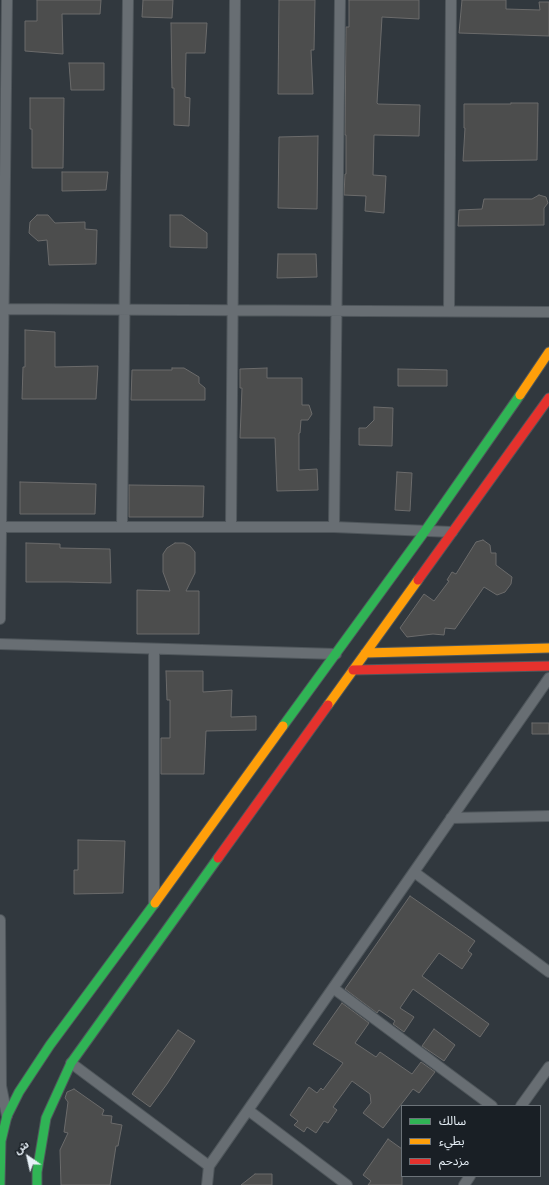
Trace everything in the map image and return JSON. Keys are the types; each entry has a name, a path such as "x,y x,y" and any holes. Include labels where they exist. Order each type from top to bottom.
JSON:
{"street":[{"path":"0,619 2,309 7,0"},
{"path":"122,527 128,0"},
{"path":"231,527 235,0"},
{"path":"334,527 335,311 340,0"},
{"path":"449,311 451,0"},
{"path":"2,309 549,312"},
{"path":"0,1185 1,1141 7,1116 19,1092 50,1046 425,531 549,352"},
{"path":"37,1185 37,1172 46,1118 71,1063 549,398"},
{"path":"1,527 334,527 452,532"},
{"path":"0,644 336,654"},
{"path":"365,653 549,648"},
{"path":"154,649 154,904"},
{"path":"353,670 549,666"},
{"path":"207,1185 209,1166 549,678"},
{"path":"451,818 549,816"},
{"path":"414,872 549,972"},
{"path":"0,920 1,1086 7,1116"},
{"path":"333,988 491,1105"},
{"path":"71,1063 209,1166"},
{"path":"522,1105 549,1067"},
{"path":"248,1110 347,1185"}],"building":[{"path":"37,0 101,0 100,14 62,14 63,54 25,51 25,21 37,21"},
{"path":"143,0 173,0 172,18 142,17"},
{"path":"279,0 315,0 314,50 311,50 313,94 278,94"},
{"path":"349,0 419,0 419,19 382,17 377,103 420,105 419,136 374,135 373,175 386,176 384,213 365,211 366,196 344,195 346,174 346,27 349,27"},
{"path":"462,0 506,0 506,9 540,10 539,2 549,2 549,36 459,33"},
{"path":"171,23 207,23 205,53 186,53 185,97 190,98 189,126 174,125"},
{"path":"69,63 104,63 104,90 71,90"},
{"path":"30,98 64,98 63,168 32,168"},
{"path":"538,103 537,160 463,161 465,128 464,104"},
{"path":"318,136 317,209 278,208 279,137"},
{"path":"62,172 108,172 106,190 62,191"},
{"path":"539,195 546,197 548,203 544,208 544,225 458,226 459,210 482,209 484,199 532,199"},
{"path":"37,215 48,215 55,223 85,222 85,229 97,230 96,264 49,265 47,240 38,241 29,233 30,222"},
{"path":"170,215 182,215 207,233 207,248 170,247"},
{"path":"278,254 316,254 317,277 277,278"},
{"path":"25,330 55,332 55,367 98,366 96,399 22,399 23,367 25,367"},
{"path":"172,368 184,368 199,377 199,383 205,388 205,400 131,400 132,370 172,370"},
{"path":"267,368 267,378 302,378 302,405 309,405 312,414 308,420 301,420 299,433 299,470 317,469 318,490 277,491 275,438 240,438 242,388 240,388 240,369"},
{"path":"398,369 447,370 447,386 398,386"},
{"path":"374,407 393,408 392,446 359,445 359,428 366,428 374,420"},
{"path":"397,472 412,473 410,511 395,510"},
{"path":"20,482 96,484 95,514 20,514"},
{"path":"129,485 204,486 203,517 129,517"},
{"path":"483,540 490,545 491,553 496,553 496,565 512,577 511,584 505,592 497,595 484,587 455,629 445,628 444,635 433,634 407,637 400,628 424,594 434,601 449,581 447,580 452,572 456,574 476,542"},
{"path":"26,543 60,544 60,548 110,549 111,583 26,582"},
{"path":"175,543 184,543 190,546 195,552 195,573 186,591 199,591 199,634 137,634 137,590 170,591 163,572 163,554 167,548"},
{"path":"166,671 203,671 203,692 232,690 231,717 256,716 256,730 206,731 204,774 161,774 161,738 170,738 170,700 167,700"},
{"path":"532,723 549,723 549,734 532,734"},
{"path":"78,840 125,841 123,893 74,894 74,870 78,870"},
{"path":"410,896 475,941 468,951 472,954 462,969 439,953 422,976 489,1024 480,1037 413,989 400,1008 414,1017 404,1032 393,1024 395,1021 379,1010 377,1013 345,989"},
{"path":"342,1003 369,1023 355,1043 376,1057 380,1052 412,1074 421,1062 435,1072 419,1093 413,1089 383,1128 363,1113 371,1103 370,1094 352,1081 333,1107 337,1110 328,1123 324,1121 316,1133 307,1127 304,1132 294,1125 298,1121 290,1115 309,1087 317,1093 321,1088 323,1090 343,1063 313,1044"},
{"path":"434,1029 455,1045 444,1061 422,1046"},
{"path":"178,1030 195,1041 150,1107 132,1094"},
{"path":"74,1089 104,1110 102,1115 112,1116 111,1123 122,1125 118,1146 116,1146 110,1185 61,1185 60,1150 68,1133 64,1132 68,1102 65,1098 67,1092"},
{"path":"388,1139 401,1148 402,1185 368,1185 371,1181 363,1175"},
{"path":"255,1174 272,1174 272,1185 241,1185"}],"traffic: fast":[{"path":"283,726 425,531 520,395"},
{"path":"37,1185 37,1172 46,1118 71,1063 218,858"},
{"path":"0,1185 1,1141 7,1116 19,1092 50,1045 155,903"}],"traffic: slow":[{"path":"520,395 549,352"},
{"path":"328,705 418,580"},
{"path":"365,653 549,648"},
{"path":"155,903 283,726"}],"traffic: jam":[{"path":"418,580 549,398"},
{"path":"353,670 549,666"},
{"path":"218,858 328,705"}]}
